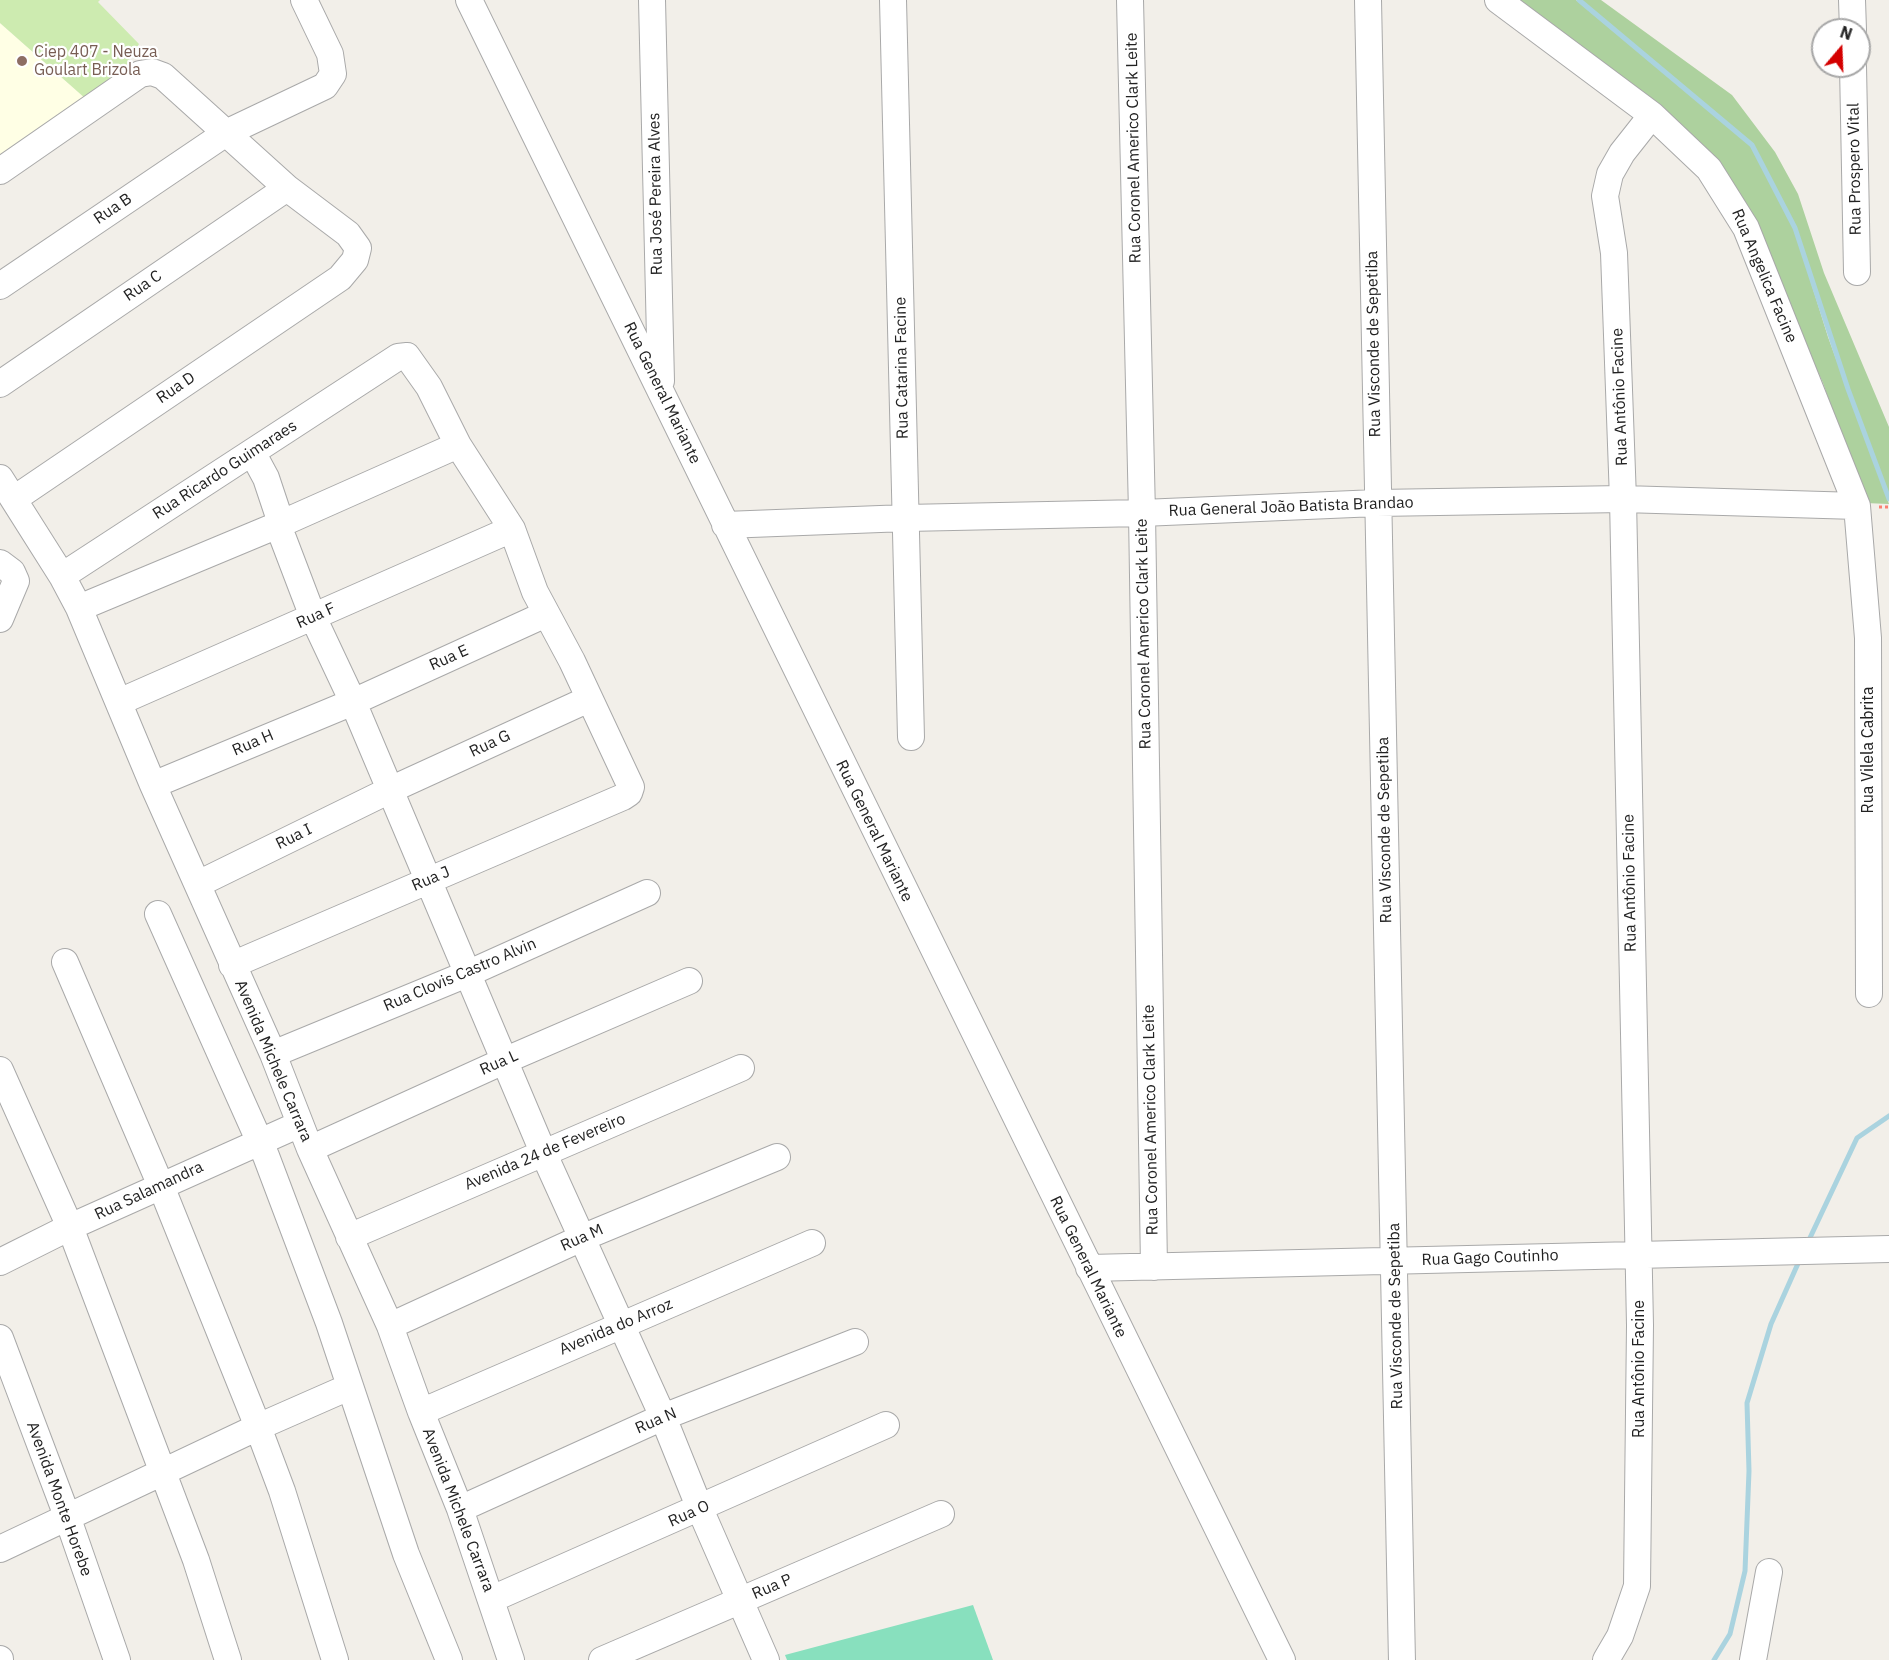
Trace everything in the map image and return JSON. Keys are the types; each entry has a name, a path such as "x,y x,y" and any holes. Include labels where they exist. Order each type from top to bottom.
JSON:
{"street":[{"name":"Rua B","path":"0,286 226,133 325,86 332,78 333,69 323,39 304,0"},
{"name":"Rua General Mariante","path":"469,0 1282,1660"},
{"name":"Rua José Pereira Alves","path":"652,0 661,389"},
{"name":"Rua Catarina Facine","path":"893,0 911,737"},
{"name":"Rua Coronel Americo Clark Leite","path":"1130,0 1142,513 1154,1267"},
{"name":"Rua Visconde de Sepetiba","path":"1368,0 1395,1261 1401,1660"},
{"name":"Rua Angelica Facine","path":"1498,0 1652,115 1709,169 1746,228 1857,506"},
{"path":"1852,0 1853,18"},
{"path":"0,171 140,74 152,72 163,76 287,188"},
{"name":"Rua Prospero Vital","path":"1853,78 1857,272"},
{"name":"Rua Antônio Facine","path":"1606,1660 1620,1636 1637,1586 1640,1325 1623,499 1614,253 1605,196 1611,174 1622,153 1652,115"},
{"name":"Rua D","path":"7,488 340,278 358,254 354,241 287,188"},
{"name":"Rua C","path":"0,384 287,188"},
{"name":"Rua Ricardo Guimaraes","path":"62,576 402,355 411,359 429,387 458,445"},
{"path":"79,608 278,525 458,445 512,529 535,592 589,699"},
{"path":"252,452 267,478 278,514 278,525 313,616 506,1060 543,1152 584,1237 766,1660"},
{"name":"Avenida Michele Carrara","path":"7,488 62,576 79,608 153,785 273,1054 310,1149 390,1326 460,1509 512,1660"},
{"name":"Rua General João Batista Brandao","path":"725,525 1142,513 1377,503 1623,499 1857,506"},
{"name":"Rua Vilela Cabrita","path":"1857,506 1868,638 1869,994"},
{"name":"Rua F","path":"119,702 512,529"},
{"path":"0,563 12,572 16,581 0,619"},
{"name":"Rua E","path":"352,702 546,614"},
{"name":"Rua G","path":"390,790 589,699"},
{"name":"Rua J","path":"232,965 629,794 630,787 589,699"},
{"name":"Rua H","path":"153,785 352,702"},
{"name":"Rua I","path":"198,884 390,790"},
{"name":"Rua Clovis Castro Alvin","path":"273,1054 467,974 646,893"},
{"path":"158,914 257,1142 266,1156 366,1427 406,1554 449,1660"},
{"path":"65,962 161,1186 258,1427 282,1491 335,1660"},
{"name":"Rua L","path":"310,1149 506,1060 689,981"},
{"name":"Avenida 24 de Fevereiro","path":"349,1237 741,1068"},
{"path":"0,1070 70,1227 196,1560 228,1660"},
{"name":"Rua Salamandra","path":"0,1262 70,1227 300,1124"},
{"name":"Rua M","path":"390,1326 584,1237 777,1157"},
{"name":"Avenida do Arroz","path":"421,1412 812,1243"},
{"name":"Rua Gago Coutinho","path":"1089,1268 1747,1251 1889,1250"},
{"name":"Avenida Monte Horebe","path":"0,1338 67,1516 117,1660"},
{"name":"Rua N","path":"460,1509 663,1417 855,1342"},
{"path":"0,1549 258,1427 350,1388"},
{"name":"Rua O","path":"492,1599 886,1425"},
{"name":"Rua P","path":"602,1660 942,1514"},
{"path":"1753,1660 1769,1572"}],"shaded area":[{"name":"Ciep 407 - Neuza Goulart Brizola","path":"0,23 86,99 0,160"}],"green space":[{"path":"0,0 100,0 98,2 139,44 121,74 86,99 0,23"},
{"path":"1514,0 1576,0 1751,146 1794,228 1828,337 1889,504 1865,503 1823,383 1778,283 1736,197 1699,141"},
{"path":"1580,0 1601,0 1732,95 1775,152 1798,194 1824,273 1889,427 1889,496 1851,395 1796,228 1752,145"},
{"path":"973,1605 993,1660 787,1660 785,1655"}],"waterway":[{"path":"1579,0 1752,145 1795,228 1848,389 1889,499"},
{"path":"1808,1242 1857,1138 1889,1116"},
{"path":"1714,1660 1730,1634 1745,1571 1749,1471 1747,1403 1771,1324 1800,1259"}],"place":[{"name":"Ciep 407 - Neuza Goulart Brizola","path":"22,61"}]}
